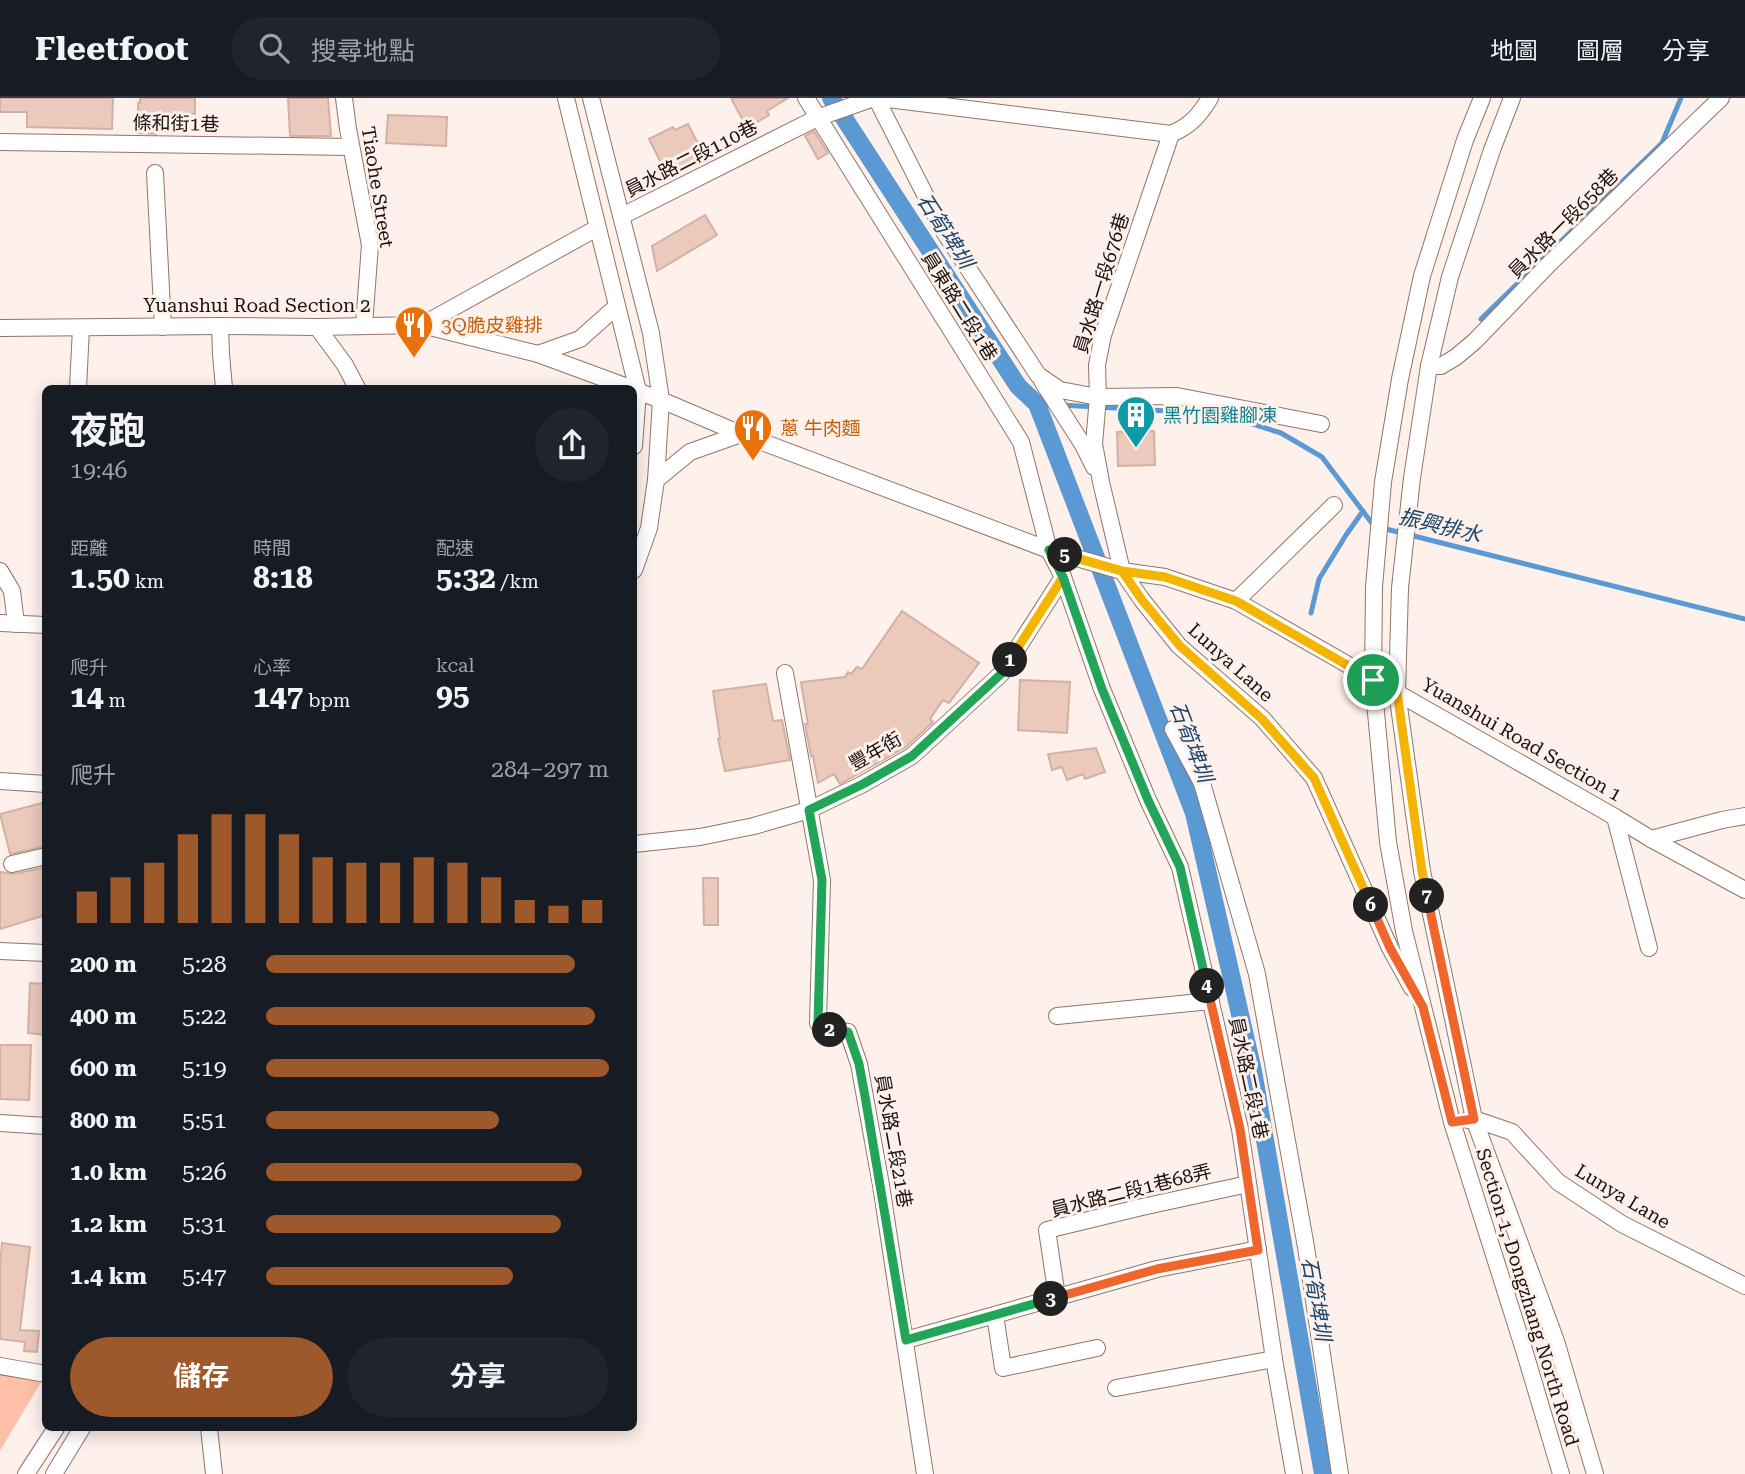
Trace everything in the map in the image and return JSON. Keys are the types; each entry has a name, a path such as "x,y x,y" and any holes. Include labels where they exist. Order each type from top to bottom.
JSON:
{"street":[{"name":"Tiaohe Street","path":"344,98 370,245 364,325"},
{"path":"566,98 633,385"},
{"path":"591,98 652,333 661,400 656,480 649,528 637,562"},
{"name":"員東路二段1巷","path":"806,98 1021,442 1049,550"},
{"path":"876,98 1171,134 1184,128 1201,114 1210,98"},
{"path":"876,98 943,230 1038,375 1088,445 1101,482 1122,571"},
{"name":"員水路二段110巷","path":"622,216 817,118 876,98"},
{"name":"Section 1, Dongzhang North Road","path":"1482,98 1465,141 1422,276 1400,379 1383,482 1374,587 1373,680 1388,842 1404,931 1452,1122 1561,1474"},
{"name":"Section 1, Dongzhang North Road","path":"1512,98 1450,276 1429,366 1412,478 1401,588 1397,692 1422,871 1474,1119 1556,1341 1595,1474"},
{"name":"員水路一段658巷","path":"1429,366 1441,366 1475,341 1550,263 1721,98"},
{"name":"員水路一段676巷","path":"1088,445 1098,397 1097,365 1103,335 1171,134"},
{"name":"條和街1巷","path":"0,142 351,147"},
{"path":"155,173 163,327"},
{"path":"422,325 597,228"},
{"path":"538,354 580,339 616,307"},
{"name":"Yuanshui Road Section 2","path":"0,328 422,325 538,354 621,385"},
{"path":"220,326 224,385"},
{"path":"317,327 345,365 355,385"},
{"path":"78,385 81,328"},
{"path":"1038,375 1060,390 1098,397 1177,396 1321,424"},
{"name":"Yuanshui Road Section 2","path":"637,391 741,434 1049,550 1122,571"},
{"path":"656,480 690,452 741,434"},
{"path":"1236,601 1334,505"},
{"name":"員水路二段1巷","path":"1049,550 1063,577 1102,689 1148,800 1180,867 1240,1129 1294,1474"},
{"path":"0,571 12,591 8,623 42,625"},
{"name":"Yuanshui Road Section 1","path":"1122,571 1165,577 1236,601 1745,890"},
{"name":"Lunya Lane","path":"1122,571 1180,646 1262,719 1314,778 1390,948 1423,1007"},
{"name":"豐年街","path":"637,844 700,837 754,826 809,810 912,756 1001,674 1063,577"},
{"name":"員水路二段21巷","path":"785,673 822,880 818,1023 827,1029 848,1032 859,1064 906,1340 925,1474"},
{"path":"1173,729 1202,783 1257,974 1306,1247 1340,1474"},
{"path":"0,781 42,784"},
{"path":"1651,839 1745,816"},
{"path":"1615,817 1649,948"},
{"path":"12,864 42,857"},
{"path":"0,951 42,953"},
{"path":"1057,1016 1211,1001"},
{"name":"Lunya Lane","path":"1452,1122 1474,1119 1511,1132 1558,1182 1622,1224 1745,1286"},
{"path":"0,1123 42,1126"},
{"name":"員水路二段1巷68弄","path":"1057,1297 1047,1230 1248,1184"},
{"path":"906,1340 1157,1269 1258,1250"},
{"path":"995,1315 1003,1368 1097,1348"},
{"path":"1116,1388 1274,1359"},
{"path":"0,1366 42,1373"},
{"path":"26,1474 55,1431"},
{"path":"54,1474 80,1431"},
{"path":"209,1431 214,1474"}],"shaded area":[{"path":"0,1373 41,1382 0,1451"}],"building":[{"path":"0,98 113,98 112,129 27,127 27,112 0,112"},
{"path":"140,98 195,98 195,114 183,113 183,129 168,129 168,132 156,134 138,133"},
{"path":"288,98 328,98 331,136 290,136"},
{"path":"731,98 788,98 767,111 769,115 747,128"},
{"path":"388,115 447,117 446,146 386,143"},
{"path":"688,124 705,157 668,177 649,139 673,127 675,130"},
{"path":"814,131 828,153 818,159 805,136"},
{"path":"705,215 717,235 657,271 652,246"},
{"name":"黑竹園雞腳凍","path":"1154,431 1155,465 1118,466 1117,432"},
{"path":"902,611 979,663 949,703 943,700 930,719 933,722 906,747 840,784 834,774 818,783 805,724 808,724 801,682 845,677 857,667 862,669"},
{"path":"1020,680 1070,682 1067,733 1018,730"},
{"path":"766,684 773,721 782,720 790,760 725,771 718,739 713,691"},
{"path":"1096,748 1105,772 1085,779 1083,774 1067,780 1062,767 1052,770 1048,754"},
{"path":"42,803 42,847 10,854 0,814"},
{"path":"42,868 42,916 0,929 0,872 14,874"},
{"path":"703,878 718,878 718,925 704,925"},
{"path":"30,983 42,984 42,1035 28,1033"},
{"path":"0,1045 31,1045 29,1100 0,1099"},
{"path":"2,1243 30,1247 20,1330 39,1331 37,1352 24,1351 25,1342 0,1339"}],"waterway":[{"name":"石筍埤圳","path":"831,98 1018,386 1037,404 1194,813 1253,1071 1323,1474"},
{"path":"1481,319 1662,143 1681,98"},
{"name":"振興排水","path":"1037,404 1052,405"},
{"name":"振興排水","path":"1061,405 1221,414 1281,433 1322,457 1374,526 1745,619"},
{"path":"1311,613 1319,579 1363,511"}],"place":[{"name":"3Q脆皮雞排","path":"414,359"},
{"name":"黑竹園雞腳凍","path":"1136,449"},
{"name":"蔥 牛肉麵","path":"753,462"}],"route":[{"path":"1373,680 1236,601 1165,577 1122,571 1049,550 1063,577 1001,674 912,756 809,810 822,880 818,1023 827,1029 848,1032 859,1064 906,1340 1157,1269 1258,1250 1240,1129 1180,867 1148,800 1102,689 1063,577 1049,550 1122,571 1180,646 1262,719 1314,778 1390,948 1423,1007 1452,1122 1474,1119 1422,871 1397,692 1373,680"}]}
